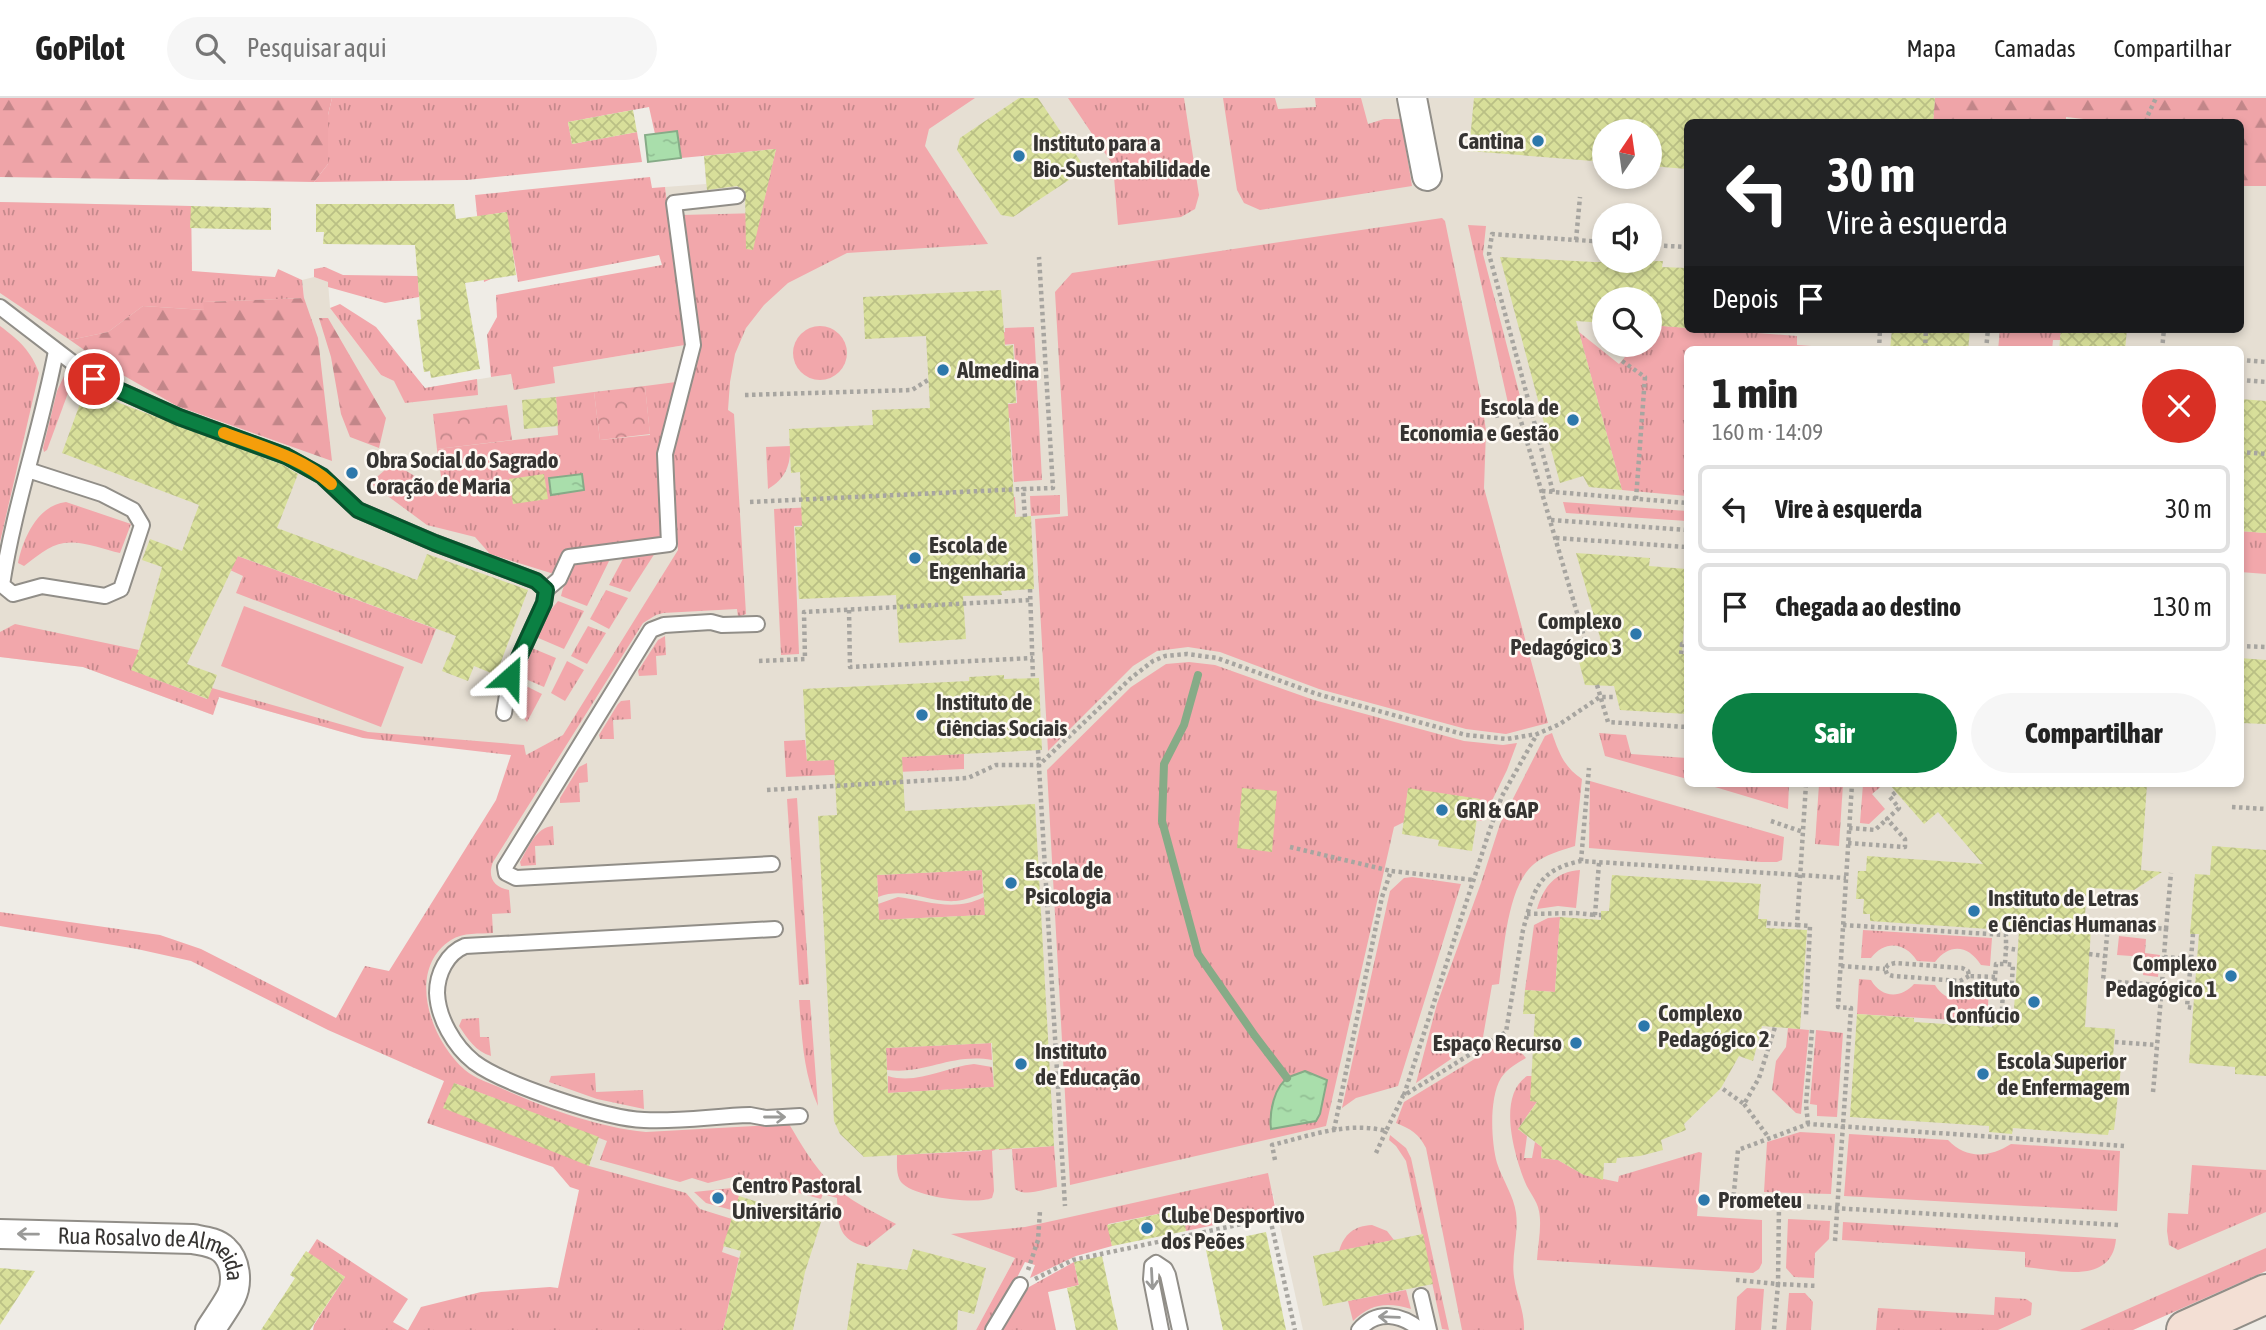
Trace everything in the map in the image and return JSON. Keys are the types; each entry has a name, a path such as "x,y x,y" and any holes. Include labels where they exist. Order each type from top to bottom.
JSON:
{"main road":[{"path":"2186,1330 2266,1294"}],"street":[{"path":"1412,98 1427,176"},
{"name":"Rua Rosalvo de Almeida","path":"0,1234 193,1238 210,1242 224,1249 233,1263 235,1279 233,1294 209,1330"}],"lane":[{"path":"504,713 510,677 544,603 546,590 559,579 569,557 669,544 665,454 692,345 674,203 737,197"},
{"path":"0,307 94,379 179,417 286,456 322,476 358,510 435,543 536,581 546,590"},
{"path":"28,470 102,495 133,510 142,525 121,589 105,596 42,586 13,594 2,585 6,559 56,351"},
{"path":"757,624 722,625 711,622 664,625 651,630 505,867 506,873 516,878 772,864"},
{"path":"775,929 465,946 451,955 444,965 437,993 447,1029 459,1047 484,1068 537,1091 594,1110 645,1121 750,1115 766,1118 800,1116"},
{"path":"1161,1330 1151,1279 1152,1266 1156,1263 1165,1269 1168,1275 1180,1330"},
{"path":"993,1330 1020,1285"},
{"path":"1421,1296 1429,1330"},
{"path":"1359,1330 1366,1322 1380,1315 1399,1316 1421,1330"}],"path":[{"path":"2147,119 2156,98"},
{"path":"1576,240 1580,197"},
{"path":"1553,492 1489,254 1492,234 1592,241"},
{"path":"1662,246 1684,247"},
{"path":"750,502 1053,488 1039,257"},
{"path":"2244,360 2266,362"},
{"path":"1622,361 1645,377 1636,499"},
{"path":"745,395 912,390 928,380"},
{"path":"2244,380 2266,382"},
{"path":"1495,416 1518,411 1587,647"},
{"path":"2244,452 2266,454"},
{"path":"1023,489 1025,517"},
{"path":"1542,491 1684,503"},
{"path":"1551,520 1684,530"},
{"path":"1556,538 1684,547"},
{"path":"1030,589 1033,678"},
{"path":"759,661 806,659 804,612 1030,600"},
{"path":"849,610 850,667 1032,658"},
{"path":"1681,654 1684,644"},
{"path":"2244,646 2266,647"},
{"path":"767,790 968,778 996,765 1039,765 1131,677 1165,656 1186,654 1217,659 1317,694 1466,735 1507,739 1537,734 1560,724 1601,697 1616,697"},
{"path":"1597,685 1608,722 1684,727"},
{"path":"1376,1153 1403,1096 1502,796 1537,734"},
{"path":"1038,750 1065,1206"},
{"path":"1581,861 1589,768"},
{"path":"1797,925 1805,787"},
{"path":"1835,1241 1852,1008 1838,1007 1852,787"},
{"path":"1849,828 1875,830 1899,808 1890,797 1896,792"},
{"path":"2232,807 2266,809"},
{"path":"1848,843 1905,847 1905,839 1887,819"},
{"path":"1771,821 1803,832"},
{"path":"1290,847 1391,871 1474,880"},
{"path":"1403,1096 1506,1032 1522,930 1527,914 1545,876 1562,865 1581,861 1846,878"},
{"path":"1527,914 1560,912 1598,915 1599,863"},
{"path":"1334,1130 1382,897 1391,871"},
{"path":"2153,1092 2171,873"},
{"path":"1767,923 1810,926 1805,1015"},
{"path":"2162,985 2103,981 2108,924 2166,929"},
{"path":"1843,925 2006,935 2005,964"},
{"path":"2193,934 2187,1007 2193,1008"},
{"path":"2006,948 2018,950"},
{"path":"2090,954 2105,956"},
{"path":"2164,957 2191,959"},
{"path":"1885,969 1895,963 1962,968 1968,971 1969,976"},
{"path":"1996,964 2005,964 2013,965 2015,972 2011,994 1994,993 1996,964"},
{"path":"1841,966 1885,969"},
{"path":"1885,969 1887,974 1893,976 1960,981 1969,976 1995,977"},
{"path":"2001,1024 2003,993"},
{"path":"1744,1104 1759,1078 1775,1027"},
{"path":"1808,1124 1806,1104 1812,1030"},
{"path":"2115,1042 2157,1045"},
{"path":"1723,1089 1744,1104 1769,1138"},
{"path":"2118,1225 1733,1202 1738,1150 1808,1124 2124,1146"},
{"path":"1275,1160 1272,1145 1352,1126 1386,1131"},
{"path":"1774,1330 1778,1284 1779,1205"},
{"path":"1736,1280 1817,1286"}],"shaded area":[{"path":"787,98 2266,98 2266,1271 2133,1330 1303,1330 1272,1190 1053,1236 1041,1267 1015,1258 976,1330 681,1330 589,1166 443,1108 454,1083 608,1141 614,1134 374,1038 562,736 526,755 363,738 219,697 213,715 83,667 0,657 0,202 191,206 192,292 304,297 302,280 314,277 328,282 330,308 381,375 414,390 685,345 665,187 706,184 704,156 776,149"}],"green space":[{"path":"0,98 332,98 328,115 328,164 314,182 0,177"},
{"path":"332,98 975,98 929,129 925,146 988,244 847,253 788,283 764,305 746,328 735,354 728,410 734,414 746,614 738,617 737,609 663,613 643,623 493,862 491,877 499,887 509,890 511,913 492,914 493,933 466,935 451,940 437,953 429,969 426,987 434,1024 453,1057 474,1076 555,1110 628,1130 646,1132 789,1124 813,1163 831,1183 854,1201 896,1224 867,1247 857,1244 845,1236 839,1224 837,1198 823,1194 821,1199 737,1176 708,1183 692,1178 680,1182 600,1160 607,1141 454,1083 589,1166 686,1193 700,1209 732,1219 722,1252 739,1258 723,1330 408,1330 421,1307 481,1292 558,1288 579,1190 570,1187 553,1167 427,1123 444,1081 328,1030 191,961 0,926 0,912 160,935 201,949 336,1018 365,966 389,971 496,800 511,755 363,738 219,697 213,715 83,667 0,657 0,632 15,624 139,650 132,670 207,699 212,688 368,732 524,745 526,755 563,735 678,550 671,457 699,348 681,215 761,213 776,149 681,158 677,131 655,134 649,107 568,122 572,144 637,132 642,162 467,180 314,182 328,164 328,115"},
{"path":"1068,98 1184,98 1199,195 1195,209 1181,217 1118,225 1113,165"},
{"path":"1223,98 1275,98 1278,109 1316,107 1315,98 1361,98 1368,124 1384,119 1401,119 1412,186 1260,210 1244,203 1237,190"},
{"path":"1935,98 2266,98 2266,186 2244,186 2244,119 1933,119"},
{"path":"650,177 652,188 665,187 685,345 553,367 555,383 514,390 511,374 491,377 487,335 497,317 496,295 662,265 659,255 518,282 506,212 481,216 491,279 484,282 475,195"},
{"path":"0,202 191,206 192,271 275,277 278,269 302,280 304,298 204,302 204,310 143,306 108,332 70,340 0,293"},
{"path":"1442,218 1445,221 1482,402 1486,431 1484,488 1548,723 1506,734 1466,729 1319,689 1220,652 1188,647 1157,651 1133,666 1048,751 1035,519 1068,516 1055,292 1072,273"},
{"path":"1468,225 1486,226 1483,254 1521,400 1508,403"},
{"path":"325,267 343,275 418,276 419,297 385,303 328,287 328,282 314,277 314,269"},
{"path":"304,298 318,338 332,461 177,406 107,366 70,340 108,332 143,306 204,310 203,302"},
{"path":"340,304 376,327 425,388 477,379 478,395 405,403 394,381 381,375 330,308"},
{"path":"319,318 328,318 386,418 379,448 350,437 341,414 331,357"},
{"path":"0,326 24,346 39,373 0,542"},
{"path":"820,326 839,334 847,353 839,372 820,380 801,372 793,353 801,334"},
{"path":"1662,326 1684,328 1684,333 1797,336 1797,345 1811,346 1684,346 1684,496 1622,490 1579,332 1592,342 1592,357 1610,357 1619,364 1625,357 1662,357"},
{"path":"1034,327 1042,480 1014,482 1010,418 1002,417 1002,405 1017,403 1014,344 999,345 998,333 1005,332 1005,328"},
{"path":"2000,333 2061,333 2060,340 2053,340 2052,346 1998,346"},
{"path":"64,376 70,378 68,393 44,452 57,391"},
{"path":"676,382 664,539 564,551 554,574 490,554 475,537 427,525 370,483 393,463 428,484 442,483 437,449 558,435 556,397 594,392 600,440 650,435 645,386"},
{"path":"645,386 650,434 600,440 594,392"},
{"path":"507,405 512,440 437,449 433,414"},
{"path":"790,446 786,471 779,481 768,489 766,447"},
{"path":"1060,495 1060,514 1031,516 1030,496"},
{"path":"1015,497 1016,514 794,526 799,654 781,655 774,509"},
{"path":"66,502 131,524 120,553 71,542 48,549 24,566 18,563 33,524 47,509"},
{"path":"1563,502 1684,511 1684,521 1566,513"},
{"path":"2244,531 2266,533 2266,574 2244,572"},
{"path":"655,553 630,592 609,585 624,557"},
{"path":"235,555 436,629 422,664 236,593 243,576 230,570"},
{"path":"611,557 587,606 561,596 568,574 576,563"},
{"path":"606,590 628,598 609,629 590,619"},
{"path":"558,601 584,611 564,649 536,637 545,617"},
{"path":"244,606 404,667 381,727 221,666"},
{"path":"588,626 606,633 587,664 571,656"},
{"path":"665,636 666,655 656,656 657,675 639,676 638,671 658,640"},
{"path":"532,648 556,658 544,687 521,677"},
{"path":"567,661 584,670 565,701 551,693"},
{"path":"1189,662 1215,665 1314,700 1464,741 1503,745 1517,743 1482,821 1477,821 1479,799 1408,789 1404,822 1394,827 1326,1126 1070,1185 1047,770 1131,687 1166,664"},
{"path":"518,682 542,694 527,722 517,709"},
{"path":"630,700 631,719 613,720 614,739 600,739 599,735 618,704"},
{"path":"1552,733 1563,759 1582,779 1575,846 1553,853 1534,864 1518,887 1508,920 1499,984 1492,985 1483,1037 1416,1083 1437,1004 1500,824 1545,736"},
{"path":"1599,733 1626,735 1631,754 1684,758 1684,778 1605,756"},
{"path":"805,740 807,761 964,754 964,769 786,777 784,741"},
{"path":"587,763 588,782 579,783 580,802 560,803 560,798 579,767"},
{"path":"1590,781 1784,837 1782,860 1761,862 1589,848"},
{"path":"1715,787 1789,787 1788,809"},
{"path":"1819,787 1843,787 1839,846 1815,844"},
{"path":"1863,787 1880,787 1872,794 1885,809 1869,824 1860,823"},
{"path":"797,798 809,984 799,985 787,799"},
{"path":"553,826 554,845 535,846 536,865 521,866 520,862 533,839 542,830"},
{"path":"982,870 983,893 963,900 946,901 898,893 878,897 877,875"},
{"path":"1580,870 1576,908 1558,906 1537,909 1543,893 1557,877"},
{"path":"1404,878 1461,884 1398,1086 1356,1098 1342,1108 1390,891"},
{"path":"898,897 952,905 984,897 985,915 879,920 878,904"},
{"path":"1560,917 1555,992 1525,990 1534,925 1548,918"},
{"path":"1863,930 1992,938 1990,966 1981,965 1970,953 1959,949 1947,952 1935,962 1917,961 1907,950 1895,946 1882,948 1871,958 1861,958"},
{"path":"2119,936 2146,939 2145,953 2160,955 2158,977 2143,975 2145,957 2117,955"},
{"path":"1859,979 1871,980 1880,990 1891,994 1903,992 1914,984 1935,985 1944,995 1955,999 1967,997 1978,988 1989,989 1987,1022 1857,1014"},
{"path":"799,1000 810,1000 818,1106 806,1067"},
{"path":"479,1018 480,1037 489,1037 491,1056 476,1048 459,1026 462,1019"},
{"path":"1788,1028 1809,1030 1801,1114 1796,1113 1772,1090 1776,1061 1786,1047"},
{"path":"1816,1030 1843,1033 1837,1117 1817,1116 1817,1105 1810,1104"},
{"path":"991,1043 992,1060 963,1059 914,1070 887,1070 886,1048"},
{"path":"1491,1049 1520,1051 1526,1058 1501,1078 1494,1097 1492,1120 1497,1163 1516,1213 1513,1269 1524,1330 1462,1330 1426,1148 1414,1132 1396,1123 1404,1102"},
{"path":"974,1064 992,1067 994,1087 888,1093 888,1076 920,1077"},
{"path":"595,1073 596,1092 643,1090 644,1109 597,1099 549,1082 551,1076"},
{"path":"1527,1076 1535,1076 1545,1090 1518,1129 1527,1136 1524,1158 1532,1158 1535,1142 1542,1147 1541,1158 1558,1160 1584,1175 1618,1182 1619,1176 1702,1153 1697,1216 1762,1220 1762,1263 1759,1269 1753,1273 1537,1260 1539,1211 1521,1170 1513,1141 1510,1111 1512,1097"},
{"path":"992,1093 995,1150 992,1151 992,1198 972,1201 931,1196 901,1182 897,1155 982,1151 979,1094"},
{"path":"996,1093 1009,1093 1012,1149 999,1150"},
{"path":"1800,1132 1835,1134 1831,1194 1764,1192 1767,1142"},
{"path":"1849,1134 1948,1140 1962,1151 1978,1154 1994,1152 2011,1144 2120,1151 2117,1211 1844,1196"},
{"path":"1390,1135 1406,1148 1411,1158 1449,1330 1442,1329 1406,1161 1389,1140"},
{"path":"1054,1146 1057,1187 1030,1192 1015,1189 1012,1149"},
{"path":"2192,1165 2266,1170 2266,1212 2178,1250 2169,1245 2168,1213 2188,1214"},
{"path":"1268,1173 1276,1212 1186,1231 1182,1209 1108,1224 1112,1246 1076,1256 1030,1278 1035,1265 1025,1262 1003,1305 985,1330 976,1330 1015,1258 951,1234 1025,1227"},
{"path":"732,1188 739,1196 735,1211 706,1203 694,1192"},
{"path":"1788,1219 1830,1221 1829,1239 1815,1253 1814,1278 1794,1277 1786,1268"},
{"path":"1843,1222 2116,1239 2112,1254 2105,1264 2081,1272 2067,1272 2025,1267 2025,1252 1842,1240"},
{"path":"1372,1225 1387,1231 1394,1240 1339,1251 1351,1232"},
{"path":"317,1239 408,1299 393,1322 407,1330 313,1330 345,1277 308,1253"},
{"path":"2266,1248 2266,1271 2133,1330 2080,1330"},
{"path":"1074,1262 1079,1285 1048,1292 1056,1330 1002,1330 1029,1287"},
{"path":"1747,1288 1764,1289 1761,1330 1735,1330 1737,1297"},
{"path":"1406,1290 1411,1309 1395,1305 1373,1307 1353,1321 1348,1301"},
{"path":"1789,1293 1805,1293 1813,1302 1811,1330 1786,1330"},
{"path":"1995,1297 2026,1299 2032,1303 2031,1315 1998,1330 1876,1330 1878,1308 1994,1315"}],"water":[{"path":"677,131 681,158 648,162 645,135"},
{"path":"582,474 584,490 551,495 549,478"},
{"path":"1305,1071 1327,1080 1316,1121 1271,1129 1276,1093 1289,1077"}],"building":[{"name":"Instituto para a Bio-Sustentabilidade","path":"1019,98 1038,98 1081,162 1078,174 1013,217 1001,215 957,150 960,138"},
{"name":"Cantina","path":"1474,98 1935,98 1933,119 1684,119 1684,169 1662,167 1662,119 1592,119 1592,161 1469,151"},
{"path":"633,110 637,132 572,144 568,122"},
{"path":"776,149 753,250 746,249 745,191 737,186 707,190 704,156"},
{"path":"316,204 454,204 456,219 507,212 516,275 465,283 480,369 431,378 430,371 424,372 417,320 421,319 415,245 323,244 324,232 316,232"},
{"path":"191,206 271,208 271,230 190,228"},
{"name":"Escola de Economia e Gestão","path":"1500,257 1592,262 1592,273 1662,273 1662,267 1684,268 1684,328 1662,326 1662,287 1592,287 1592,322 1576,321 1622,490 1589,487 1583,476 1560,483"},
{"path":"1001,290 1005,346 1013,345 1016,403 1008,403 1015,517 1031,516 1034,589 1001,591 1002,595 963,596 966,639 899,643 896,595 799,599 795,527 802,527 800,472 791,473 789,429 873,425 872,410 930,408 926,336 865,339 863,297"},
{"path":"1892,333 1970,333 1968,346 1890,346"},
{"path":"2061,333 2127,333 2125,346 2059,346"},
{"path":"85,390 283,465 298,474 277,528 417,580 427,554 528,590 496,675 474,666 468,681 442,671 456,636 238,556 187,664 217,675 208,699 131,670 162,567 142,560 150,539 182,551 199,505 62,453"},
{"path":"556,397 558,426 524,429 522,400"},
{"path":"2244,399 2266,401 2266,533 2244,531"},
{"path":"544,474 548,499 513,504 509,479"},
{"name":"Complexo Pedagógico 3","path":"1576,553 1650,558 1649,566 1684,569 1684,714 1620,710 1614,686 1585,685 1575,646 1603,648"},
{"path":"2244,658 2266,660 2266,724 2244,723"},
{"path":"1004,675 1004,679 1039,678 1042,750 902,757 905,811 1035,804 1054,1146 864,1157 840,1134 834,1121 818,816 837,815 834,760 807,761 803,689 969,681 969,677","holes":["982,870 985,915 879,920 877,875","992,1043 994,1087 888,1093 886,1048"]},
{"path":"1892,787 2147,787 2141,870 2162,872 2134,890 2087,888 2084,929 2091,929 2085,1027 2115,1029 2113,1058 2122,1059 2114,1130 2109,1130 2108,1135 2013,1128 2012,1134 1989,1132 1989,1126 1850,1117 1857,1014 1914,1018 1914,1022 1992,1027 1993,1023 2013,1025 2019,931 1870,921 1870,914 1863,914 1864,899 1856,899 1858,871 1866,871 1867,856 1983,864 1938,812 1924,824"},
{"path":"1242,788 1277,791 1272,852 1237,848"},
{"name":"GRI & GAP","path":"1408,788 1480,799 1472,851 1438,846 1439,840 1402,834"},
{"name":"Complexo Pedagógico 1","path":"2212,846 2266,850 2266,1076 2235,1074 2235,1067 2189,1063 2199,934 2190,934 2195,874 2210,875"},
{"name":"Complexo Pedagógico 2","path":"1612,875 1761,884 1758,919 1767,919 1766,928 1807,930 1800,1029 1762,1026 1753,1061 1739,1056 1721,1088 1684,1124 1686,1130 1661,1140 1663,1150 1617,1158 1616,1163 1604,1163 1603,1180 1584,1175 1558,1160 1541,1158 1542,1147 1518,1129 1537,1102 1530,1101 1535,1014 1523,1014 1525,990 1555,992 1560,917 1601,920 1601,911 1609,911"},
{"path":"454,1083 599,1137 589,1166 443,1108"},
{"path":"739,1196 821,1222 805,1272 793,1330 723,1330 741,1251 723,1246"},
{"path":"1182,1209 1186,1231 1112,1246 1107,1225"},
{"path":"1266,1232 1286,1330 1223,1330 1205,1245"},
{"path":"1423,1234 1433,1284 1323,1306 1313,1256"},
{"path":"913,1249 986,1268 974,1314 958,1310 957,1330 847,1330 857,1263 907,1270"},
{"path":"306,1251 345,1277 310,1330 261,1330 295,1278 290,1275"},
{"path":"1102,1256 1118,1330 1076,1330 1067,1288 1079,1285 1074,1262"},
{"path":"0,1268 35,1271 0,1325"}],"waterway":[{"path":"1198,675 1184,725 1164,764 1162,821 1198,954 1287,1078"}],"slow traffic":[{"path":"224,433 286,456 331,484"}],"place":[{"name":"Cantina","path":"1538,141"},
{"name":"Instituto para a Bio-Sustentabilidade","path":"1019,156"},
{"name":"Almedina","path":"943,370"},
{"name":"Escola de Economia e Gestão","path":"1573,420"},
{"name":"Obra Social do Sagrado Coração de Maria","path":"352,473"},
{"name":"Escola de Engenharia","path":"915,558"},
{"name":"Complexo Pedagógico 3","path":"1636,634"},
{"name":"Instituto de Ciências Sociais","path":"922,715"},
{"name":"GRI & GAP","path":"1442,810"},
{"name":"Escola de Psicologia","path":"1011,883"},
{"name":"Instituto de Letras e Ciências Humanas","path":"1974,911"},
{"name":"Complexo Pedagógico 1","path":"2231,976"},
{"name":"Instituto Confúcio","path":"2034,1002"},
{"name":"Complexo Pedagógico 2","path":"1644,1026"},
{"name":"Espaço Recurso","path":"1576,1043"},
{"name":"Instituto de Educação","path":"1021,1064"},
{"name":"Escola Superior de Enfermagem","path":"1983,1074"},
{"name":"Centro Pastoral Universitário","path":"718,1198"},
{"name":"Prometeu","path":"1704,1200"},
{"name":"Clube Desportivo dos Peões","path":"1147,1228"}],"route":[{"path":"94,379 179,417 286,456 322,476 358,510 435,543 536,581 546,590 544,603 510,677"}]}
